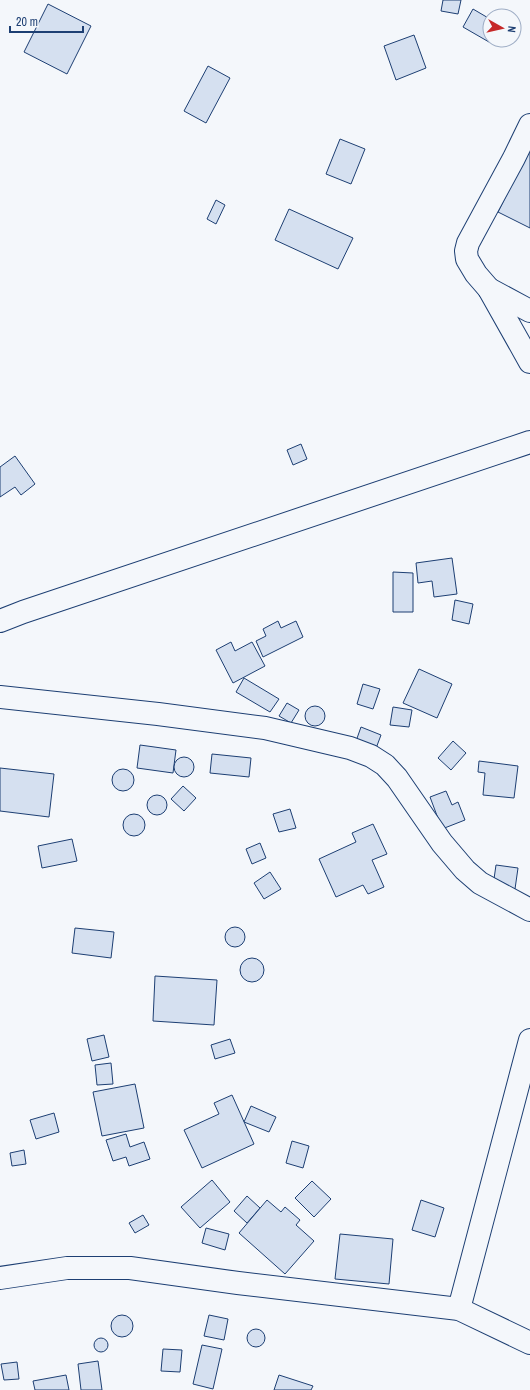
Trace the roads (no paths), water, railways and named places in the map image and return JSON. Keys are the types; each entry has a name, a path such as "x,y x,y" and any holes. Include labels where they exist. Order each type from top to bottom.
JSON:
{"street":[{"path":"530,125 468,243 467,260 476,274 489,289 530,362"},
{"path":"489,289 530,311"},
{"path":"0,621 530,442"},
{"path":"0,696 265,728 350,748 370,756 385,765 397,778 442,843 465,870 480,883 530,910"},
{"path":"459,1309 530,1040"},
{"path":"0,1278 67,1268 130,1268 238,1283 459,1309 530,1344"}]}
